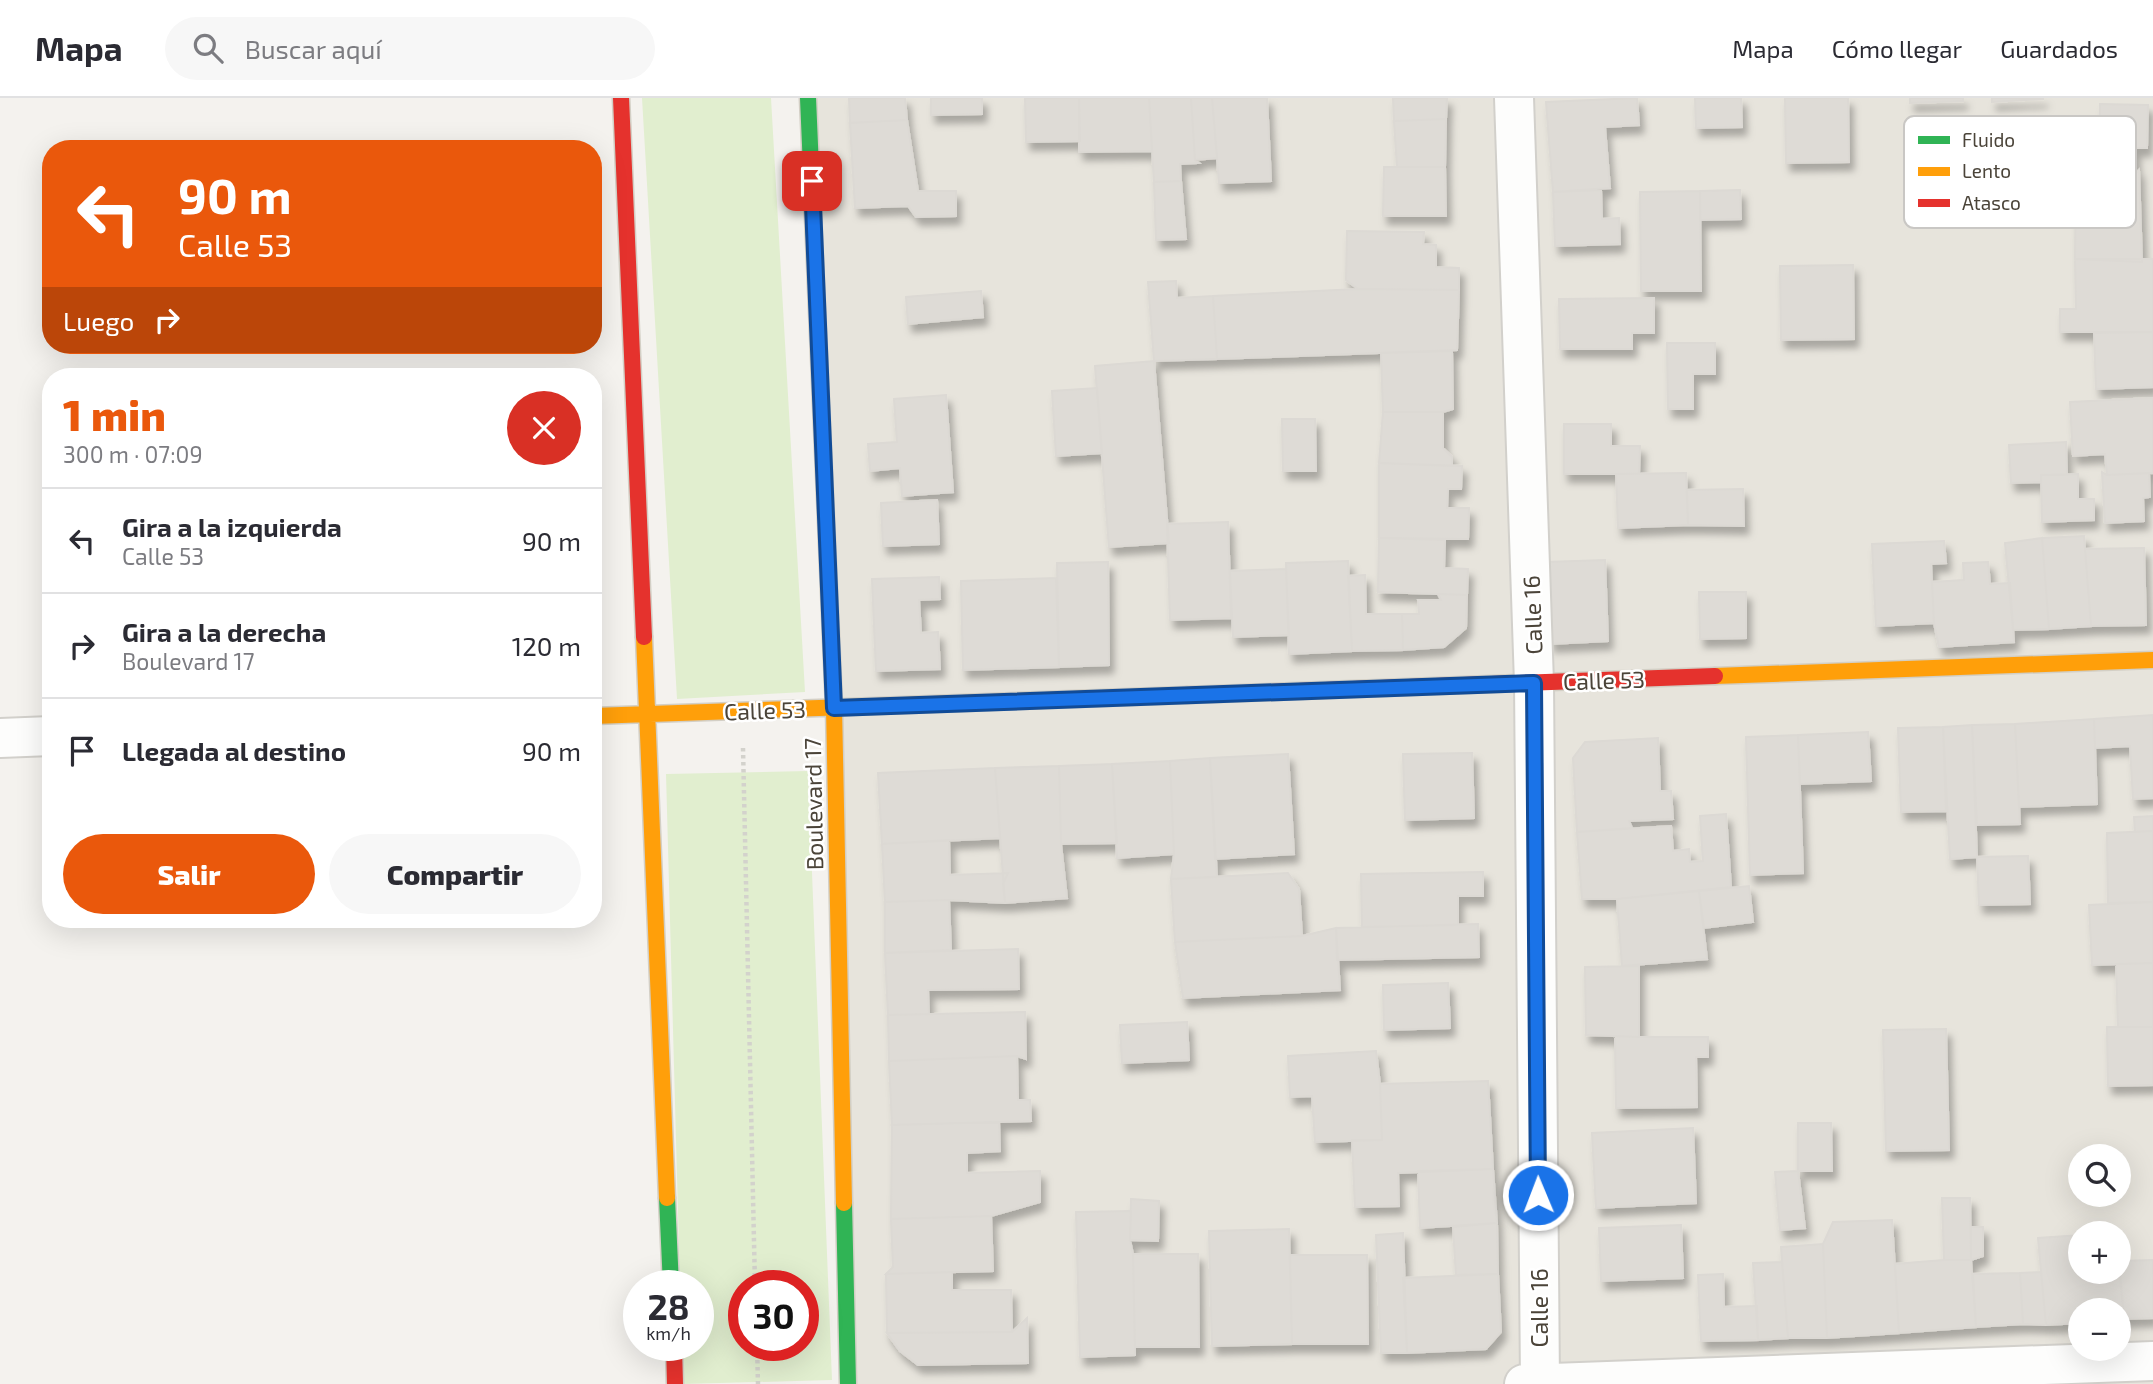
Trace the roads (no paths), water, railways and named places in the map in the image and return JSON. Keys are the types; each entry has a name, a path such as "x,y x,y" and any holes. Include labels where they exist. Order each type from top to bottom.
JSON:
{"main road":[{"path":"621,98 670,1270"},
{"name":"Boulevard 17","path":"808,98 834,708 848,1384"},
{"name":"Calle 53","path":"602,716 2153,660"},
{"path":"675,1361 676,1384"}],"street":[{"name":"Calle 16","path":"1514,98 1534,683 1540,1384"},
{"path":"0,738 42,736"},
{"path":"1524,1384 2153,1361"}]}
